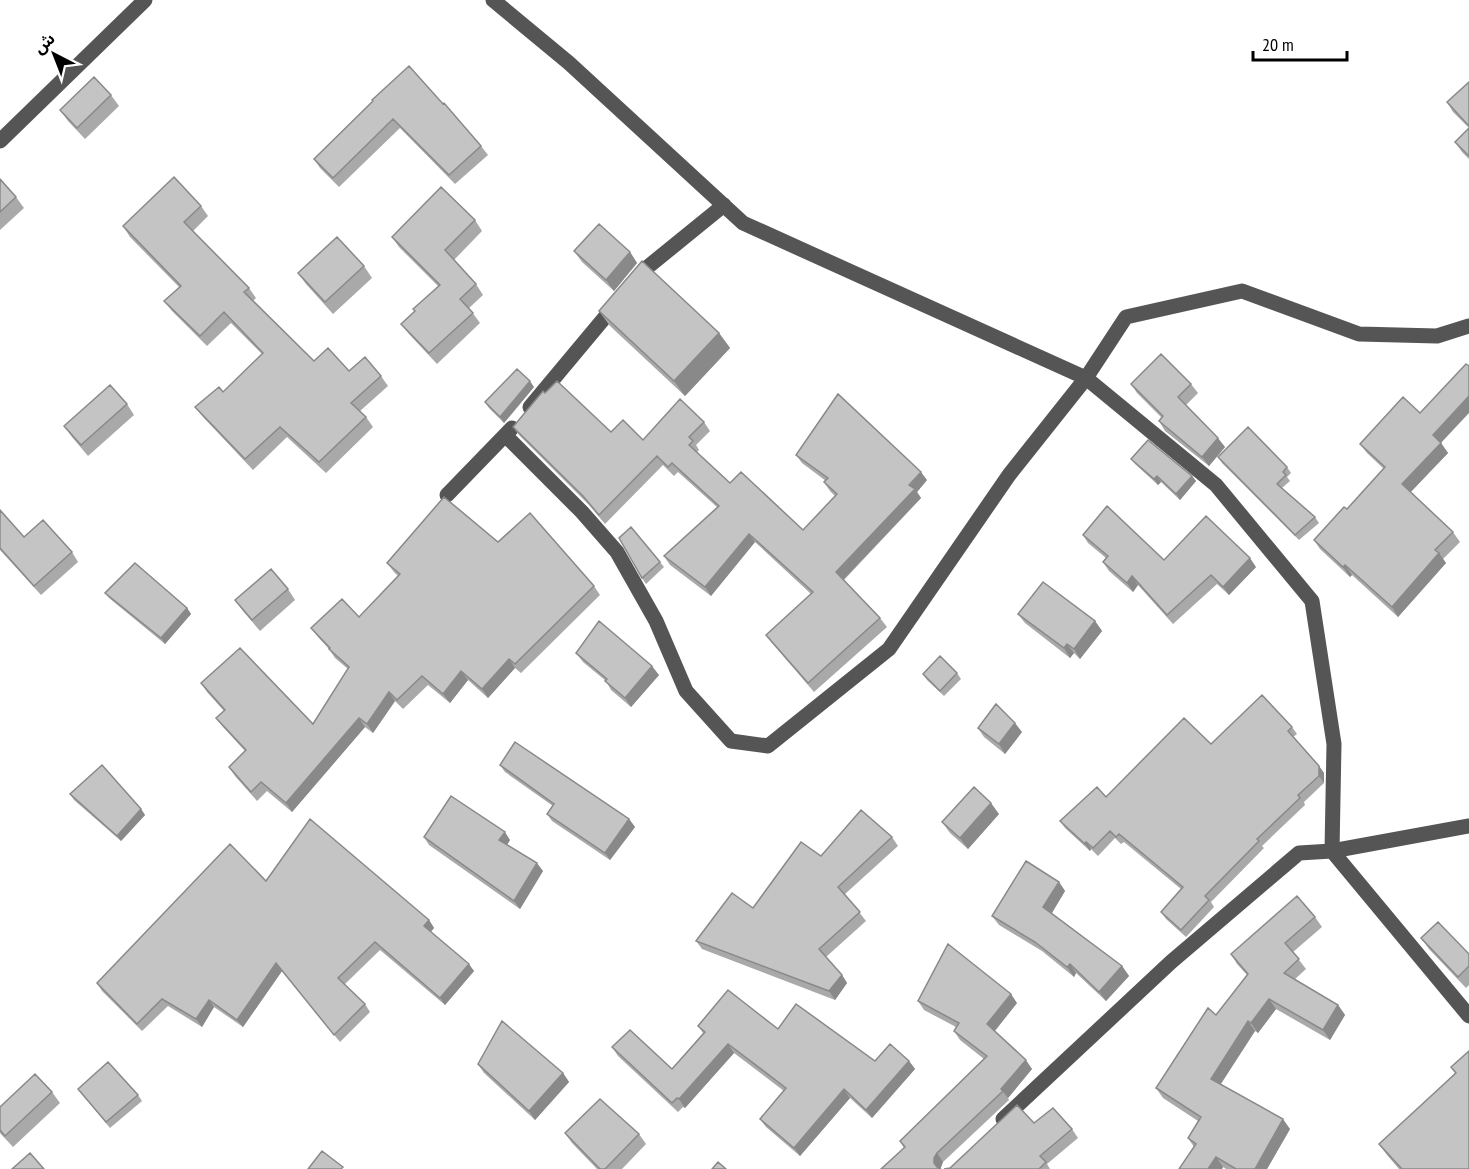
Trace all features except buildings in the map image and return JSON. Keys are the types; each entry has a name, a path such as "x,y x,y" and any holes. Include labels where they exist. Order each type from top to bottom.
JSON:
{"street":[{"path":"0,141 145,0"},
{"path":"493,0 569,63 743,223 1086,378 1216,485 1312,601 1334,744 1332,851 1469,1016"},
{"path":"447,495 506,436 644,270 724,205"},
{"path":"506,436 582,512 617,552 656,621 686,691 731,741 768,746 889,649 1009,474 1086,378 1126,317 1242,291 1359,334 1437,336 1469,326"},
{"path":"992,1129 1171,962 1299,853 1332,851 1469,826"}]}
